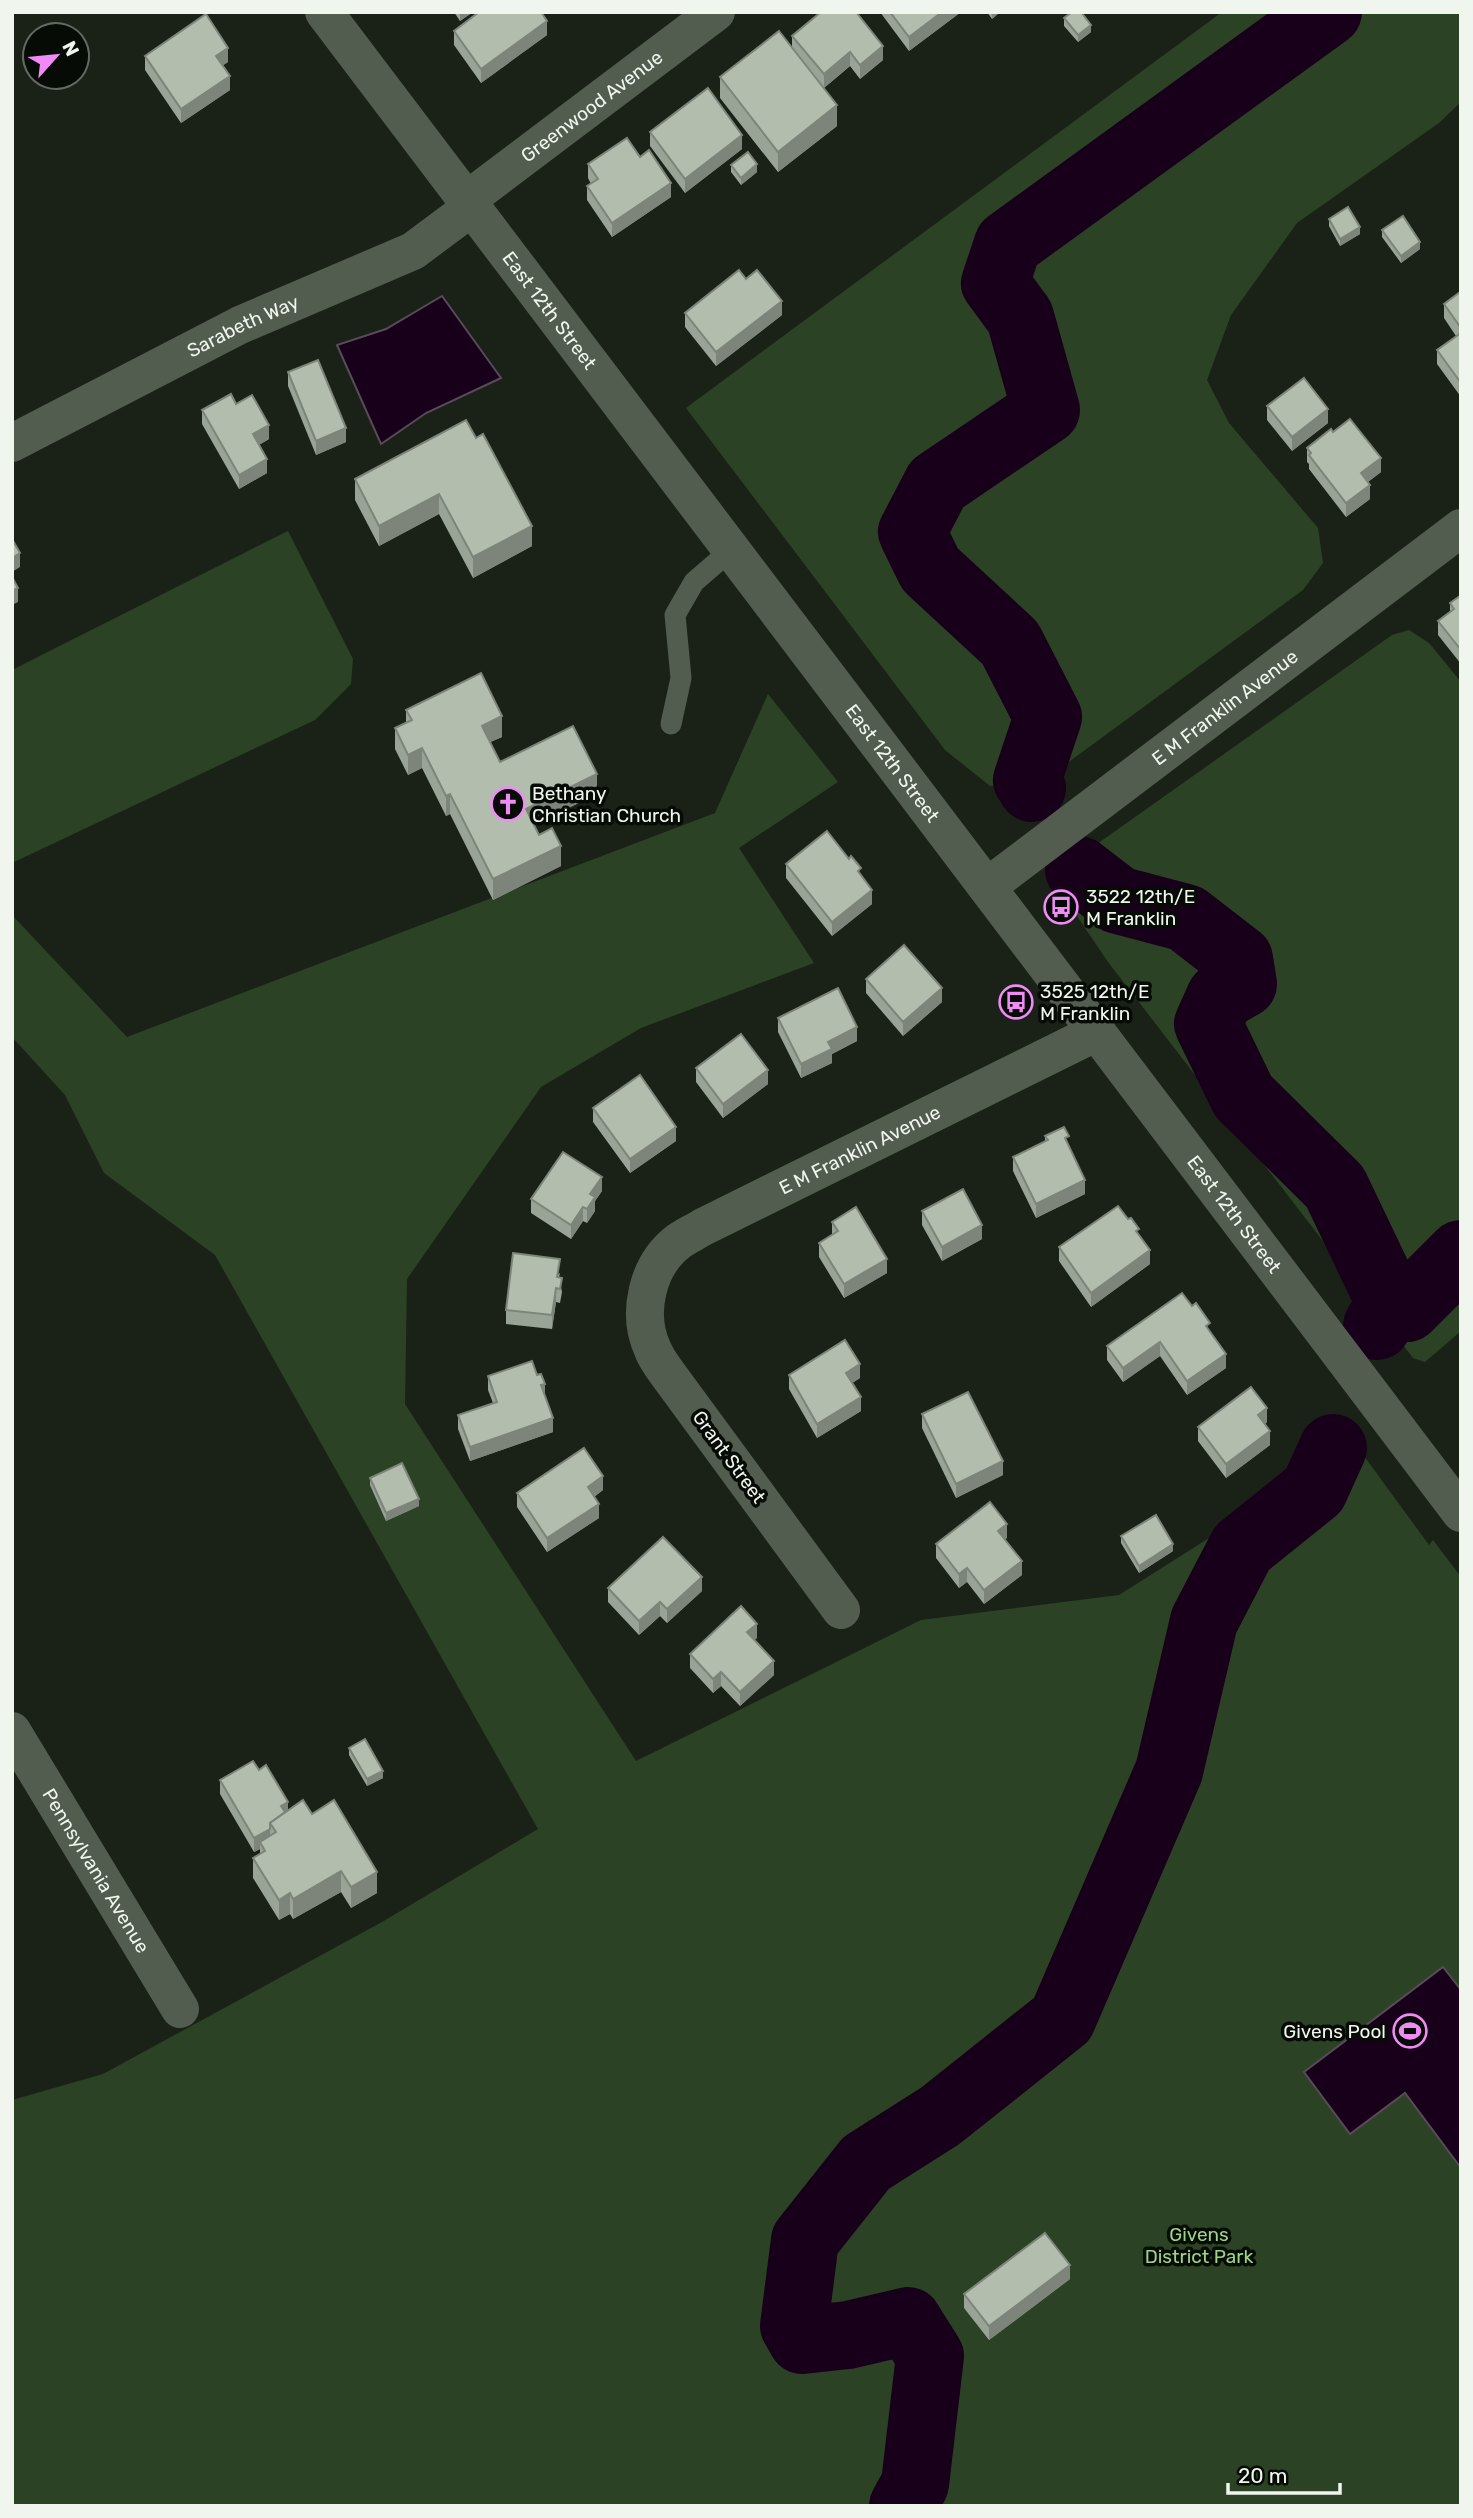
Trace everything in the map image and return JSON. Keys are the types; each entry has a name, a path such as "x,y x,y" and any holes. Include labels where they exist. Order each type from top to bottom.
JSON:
{"street":[{"name":"East 12th Street","path":"324,12 1461,1513"},
{"name":"Greenwood Avenue","path":"469,204 716,12"},
{"name":"Sarabeth Way","path":"12,443 240,325 413,251 469,204"},
{"name":"E M Franklin Avenue","path":"987,887 1461,528"},
{"name":"E M Franklin Avenue","path":"647,1293 655,1270 678,1241 1097,1032"},
{"name":"Grant Street","path":"647,1293 646,1327 652,1350 841,1610"},
{"name":"Pennsylvania Avenue","path":"12,1731 180,2009"}],"lane":[{"path":"671,724 681,678 676,615 694,582 732,550"}],"green space":[{"path":"1222,12 1461,12 1461,102 1439,123 1297,223 1231,315 1207,380 1229,423 1318,528 1323,563 1303,590 1036,786 990,786 945,750 686,408"},
{"path":"288,531 353,659 351,684 315,720 12,863 12,670"},
{"path":"1409,630 1429,643 1461,682 1461,1331 1425,1362 1413,1358 1108,962 1058,888 1060,877 1073,861 1392,635"},
{"name":"Givens District Park","path":"768,694 838,782 739,848 814,963 641,1028 541,1087 407,1279 405,1404 636,1761 921,1620 1119,1595 1356,1445 1429,1545 1433,1540 1461,1577 1461,2506 12,2506 12,2100 103,2074 382,1922 538,1829 215,1255 104,1173 65,1095 12,1037 12,915 127,1037 715,813"}],"shaded area":[{"path":"442,296 501,378 426,413 381,444 337,345 386,329"},
{"name":"Givens Pool","path":"1443,1967 1461,1990 1461,2168 1405,2093 1350,2134 1304,2072"}],"building":[{"path":"479,12 541,12 547,21 481,69 454,31"},
{"path":"821,12 856,12 883,46 860,65 850,52 824,74 792,36"},
{"path":"890,12 942,12 909,37"},
{"path":"1072,12 1081,12 1091,25 1078,35 1064,18"},
{"path":"206,14 228,48 216,56 230,76 181,109 145,56"},
{"path":"779,31 837,105 778,152 720,77"},
{"path":"708,88 742,135 685,179 650,132"},
{"path":"627,138 640,157 649,150 671,183 612,223 587,186 598,179 588,164"},
{"path":"748,152 757,164 741,178 731,165"},
{"path":"1348,207 1360,227 1340,239 1329,219"},
{"path":"1403,216 1420,242 1401,256 1382,230"},
{"path":"739,270 746,279 757,270 782,301 716,352 685,313"},
{"path":"1461,293 1461,328 1444,304"},
{"path":"1461,333 1461,383 1437,350"},
{"path":"318,360 346,428 316,441 288,372"},
{"path":"1304,378 1328,409 1292,437 1267,406"},
{"path":"231,394 236,404 252,395 269,425 253,434 267,459 239,475 202,410"},
{"path":"1350,419 1381,458 1361,473 1370,485 1346,503 1309,455 1311,453 1307,448 1331,429 1333,432"},
{"path":"466,420 476,438 483,434 532,526 473,557 439,494 379,526 355,479"},
{"path":"12,539 20,553 12,558"},
{"path":"12,577 18,588 12,591"},
{"path":"1460,596 1461,650 1438,621 1454,609 1450,603"},
{"name":"Bethany Christian Church","path":"481,673 502,716 482,726 500,762 573,726 597,774 526,809 539,835 552,828 561,846 493,879 450,794 446,796 422,748 408,755 395,728 412,720 406,710"},
{"path":"827,831 849,859 851,856 861,868 858,871 872,890 832,922 786,864"},
{"path":"904,945 942,988 903,1022 866,979"},
{"path":"838,988 857,1027 828,1042 832,1049 801,1064 778,1018"},
{"path":"741,1034 768,1070 723,1104 696,1068"},
{"path":"640,1075 676,1127 630,1159 593,1108"},
{"path":"1064,1127 1069,1136 1065,1138 1085,1180 1036,1204 1013,1157 1048,1140 1045,1136"},
{"path":"563,1152 602,1177 590,1194 595,1197 587,1209 583,1207 571,1225 531,1199"},
{"path":"963,1189 982,1225 942,1247 922,1211"},
{"path":"1118,1206 1139,1229 1136,1231 1150,1250 1091,1293 1059,1247"},
{"path":"856,1207 887,1259 844,1284 819,1243 838,1231 832,1222"},
{"path":"513,1253 560,1259 557,1277 562,1278 560,1289 556,1288 552,1315 506,1310"},
{"path":"1182,1293 1192,1306 1196,1303 1210,1323 1206,1326 1226,1354 1187,1381 1160,1342 1123,1368 1107,1346"},
{"path":"845,1340 860,1364 846,1373 861,1397 817,1424 789,1375"},
{"path":"532,1361 537,1375 541,1374 545,1384 541,1385 553,1418 470,1447 458,1415 497,1402 488,1376"},
{"path":"1251,1387 1267,1408 1258,1415 1270,1431 1226,1464 1198,1427"},
{"path":"968,1392 1003,1461 956,1484 922,1414"},
{"path":"584,1448 603,1476 588,1487 599,1504 547,1538 517,1493"},
{"path":"402,1463 419,1499 386,1513 370,1478"},
{"path":"990,1502 1007,1524 998,1531 1022,1561 984,1590 967,1568 959,1574 936,1544"},
{"path":"1156,1515 1173,1544 1139,1566 1121,1536"},
{"path":"663,1537 702,1577 667,1609 660,1602 639,1621 608,1588"},
{"path":"741,1606 757,1624 747,1632 774,1661 740,1692 721,1672 713,1679 690,1654"},
{"path":"365,1739 383,1771 367,1779 349,1748"},
{"path":"253,1761 259,1770 266,1765 288,1802 281,1806 285,1812 270,1823 270,1829 254,1838 220,1780"},
{"path":"303,1800 312,1814 334,1800 377,1872 351,1887 341,1871 293,1899 290,1893 279,1900 253,1858 265,1851 260,1842 276,1832 270,1823"},
{"path":"1045,2233 1070,2265 989,2326 964,2294"}],"waterway":[{"path":"1032,788 1027,780 1048,717 1010,643 930,569 912,532 937,484 1046,410 1020,317 995,283 1008,244 1328,12"},
{"path":"1079,870 1118,900 1186,918 1239,959 1243,984 1220,997 1208,1024 1243,1096 1335,1187 1390,1302 1377,1326"},
{"path":"1390,1302 1407,1308 1461,1254"},
{"path":"903,2506 915,2484 930,2356 908,2321 848,2335 802,2340 794,2326 805,2240 866,2163 940,2116 1062,2019 1169,1771 1204,1621 1242,1548 1314,1490 1333,1448"}],"place":[{"name":"Bethany Christian Church","path":"508,804"},
{"name":"3522 12th/E M Franklin","path":"1061,907"},
{"name":"3525 12th/E M Franklin","path":"1016,1002"},
{"name":"Givens Pool","path":"1410,2031"}]}
